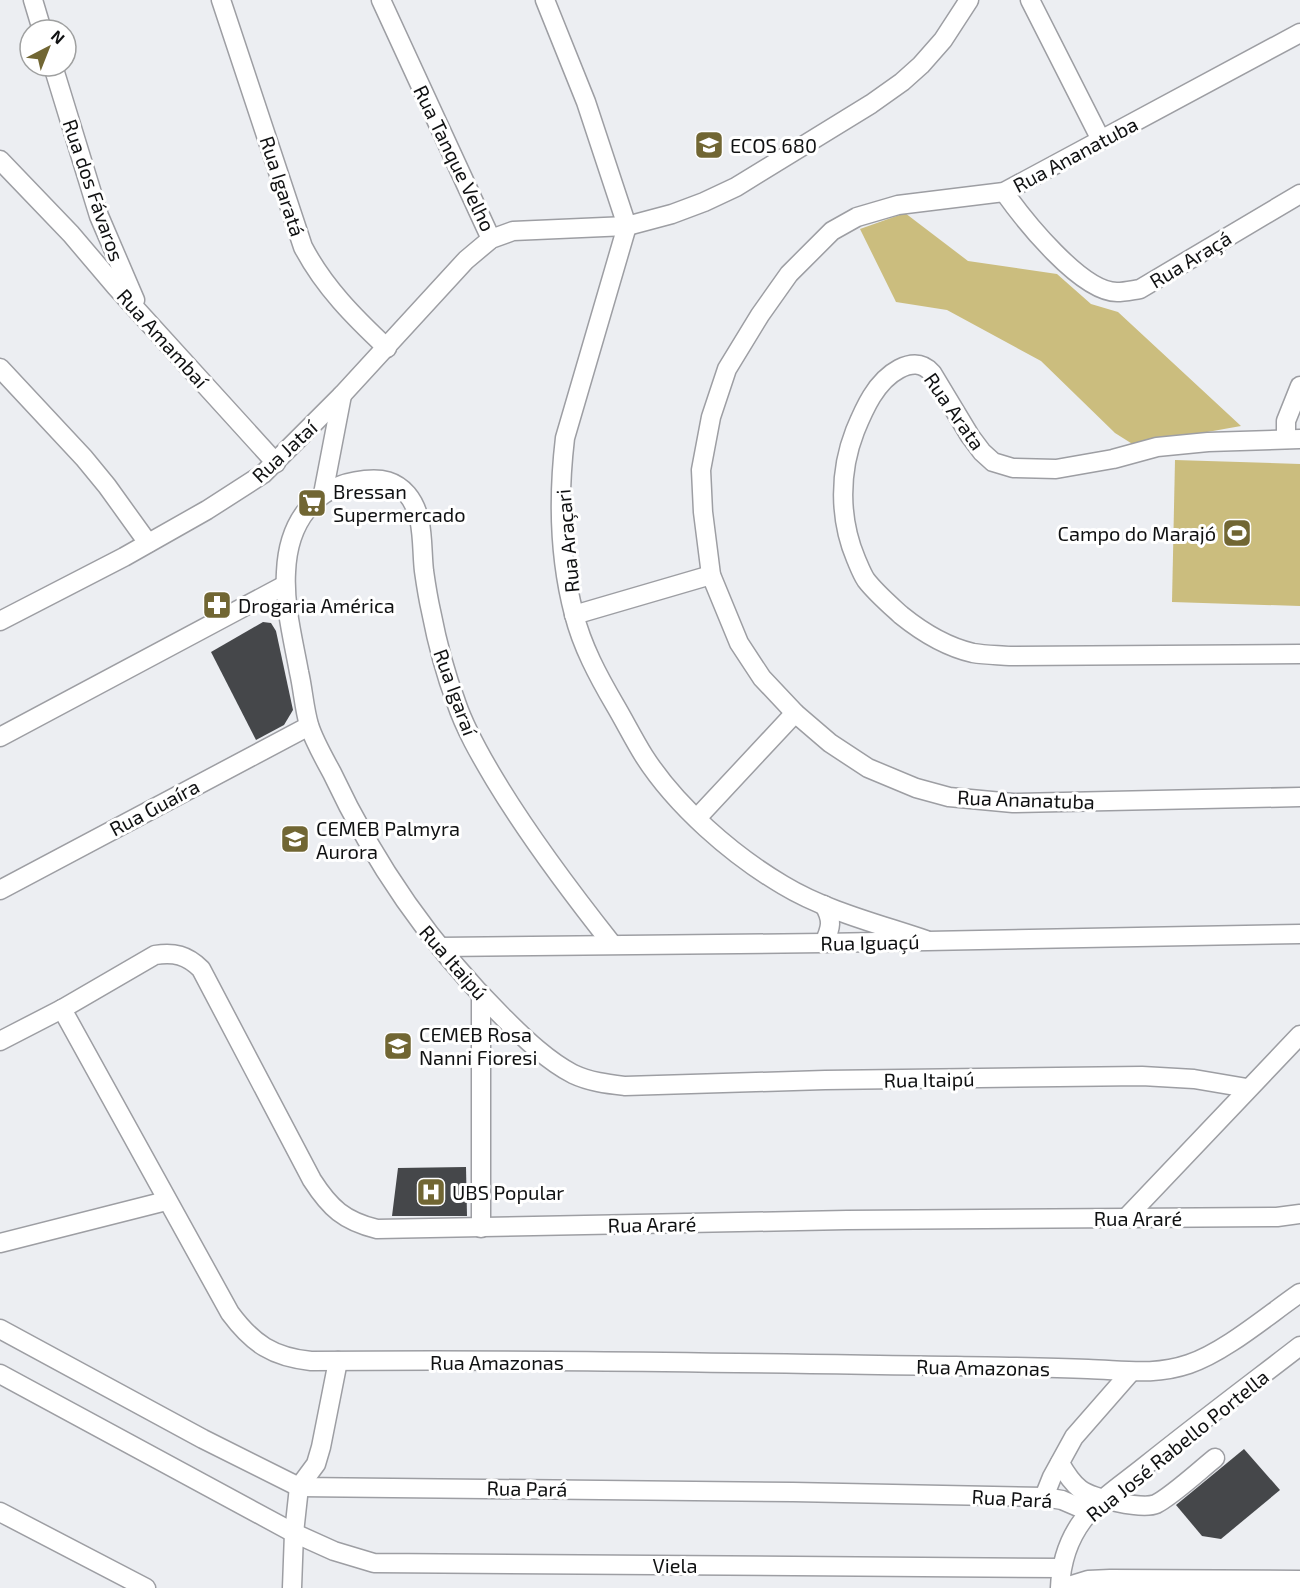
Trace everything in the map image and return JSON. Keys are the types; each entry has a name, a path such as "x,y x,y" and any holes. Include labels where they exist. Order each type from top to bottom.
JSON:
{"street":[{"path":"33,0 38,18"},
{"name":"Rua Igaratá","path":"221,0 303,247 313,266 348,311 387,348"},
{"name":"Rua Tanque Velho","path":"381,0 491,239 513,231 627,226 672,214 736,187 871,105 902,82 943,40 969,0"},
{"path":"545,0 586,102 627,226"},
{"path":"1035,2 1101,140"},
{"name":"Rua Ananatuba","path":"1300,33 1004,192 898,205 857,216 832,231 789,274 760,315 727,369 711,417 701,470 704,522 711,574 739,643 762,678 795,713 830,743 868,768 916,788 949,797 1013,803 1300,797"},
{"name":"Rua dos Fávaros","path":"57,78 99,216 141,313"},
{"name":"Rua Amambaí","path":"0,160 71,234 276,463"},
{"name":"Rua Araçá","path":"1004,192 1021,216 1081,278 1101,289 1116,292 1140,289 1300,194"},
{"path":"71,234 88,227 99,216"},
{"name":"Rua Araçari","path":"627,226 565,438 561,468 561,523 565,569 574,615 585,647 604,686 645,758 697,819 746,860 783,886 824,905 926,940"},
{"name":"Rua Jataí","path":"0,621 148,543 216,505 256,479 276,463 342,395 466,260 491,239"},
{"name":"Rua Arata","path":"1293,439 1208,442 1157,447 1113,459 1056,469 1003,466 993,462 970,436 932,373 921,365 907,366 886,377 861,414 848,449 843,484 843,510 849,543 865,578 887,603 917,628 948,644 973,652 1010,656 1300,654"},
{"path":"0,368 84,458 148,543"},
{"path":"1293,439 1286,421 1300,386"},
{"path":"323,494 342,395"},
{"name":"Rua Igaraí","path":"323,494 341,484 376,479 388,480 410,497 421,529 424,572 431,614 456,705 479,754 516,816 550,865 612,944"},
{"name":"Rua Itaipú","path":"323,494 313,502 299,520 291,539 285,585 309,726 347,806 405,901 481,995 522,1035 573,1074 597,1083 625,1086 825,1080 1142,1076 1194,1079 1247,1088"},
{"path":"574,615 711,574"},
{"path":"0,737 285,585"},
{"path":"697,819 795,713"},
{"name":"Rua Guaíra","path":"0,890 309,726"},
{"path":"824,905 831,921 830,931 824,943"},
{"name":"Rua Iguaçú","path":"440,947 824,943 1300,934"},
{"name":"Rua Araré","path":"62,1009 155,955 168,953 182,955 193,962 201,969 312,1180 325,1199 342,1215 358,1224 377,1228 847,1220 1277,1217 1300,1214"},
{"path":"481,995 481,1228"},
{"path":"0,1041 62,1009"},
{"name":"Rua Amazonas","path":"62,1009 166,1201 230,1313 244,1332 266,1349 290,1359 1024,1367 1130,1373 1156,1371 1188,1364 1214,1353 1300,1293"},
{"path":"1126,1218 1247,1088 1300,1035"},
{"path":"0,1242 166,1201"},
{"name":"Rua Pará","path":"0,1329 202,1439 299,1487 1044,1497 1062,1500 1090,1512"},
{"name":"Rua José Rabello Portella","path":"1061,1588 1061,1568 1073,1536 1090,1512 1300,1346"},
{"path":"292,1588 294,1533 299,1487 316,1464 338,1361"},
{"path":"1044,1497 1074,1437 1130,1373"},
{"name":"Viela","path":"0,1374 294,1533 334,1551 374,1563 1061,1568"},
{"path":"1060,1463 1070,1479 1080,1489 1139,1506 1154,1504 1215,1458"},
{"path":"0,1512 146,1588"},
{"path":"1061,1588 1074,1583 1099,1579 1300,1580"}],"shaded area":[{"path":"905,213 968,261 1057,274 1091,304 1118,312 1241,426 1134,445 1115,433 1041,361 947,310 896,302 860,229"},
{"name":"Campo do Marajó","path":"1175,460 1300,464 1300,606 1172,602"}],"building":[{"path":"263,622 271,623 276,631 293,710 284,725 256,740 211,652"},
{"name":"UBS Popular","path":"466,1167 467,1216 392,1216 398,1168"},
{"path":"1244,1449 1280,1490 1221,1539 1202,1536 1176,1505"}],"place":[{"name":"ECOS 680","path":"709,145"},
{"name":"Bressan Supermercado","path":"312,503"},
{"name":"Campo do Marajó","path":"1237,533"},
{"name":"Drogaria América","path":"217,605"},
{"name":"CEMEB Palmyra Aurora","path":"295,839"},
{"name":"CEMEB Rosa Nanni Fioresi","path":"398,1046"},
{"name":"UBS Popular","path":"431,1192"}]}
